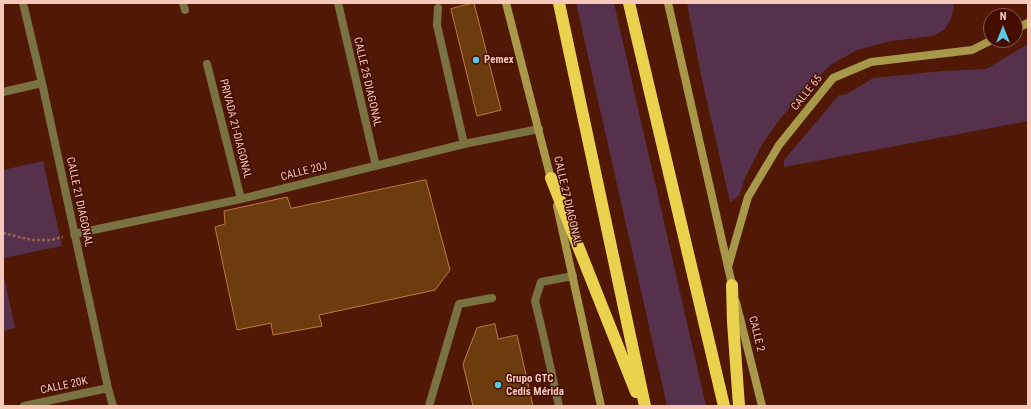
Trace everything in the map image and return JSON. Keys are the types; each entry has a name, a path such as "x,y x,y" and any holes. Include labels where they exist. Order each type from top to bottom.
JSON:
{"highway":[{"path":"559,3 645,406"},
{"path":"629,3 724,406"},
{"path":"551,178 642,406"},
{"path":"732,285 739,406"}],"main road":[{"name":"CALLE 27 DIAGONAL","path":"506,3 551,178 601,406"},
{"name":"CALLE 2","path":"668,3 728,268 762,406"},
{"name":"CALLE 65","path":"728,268 748,197 779,145 833,78 870,62 972,50 983,44"}],"street":[{"name":"CALLE 21 DIAGONAL","path":"23,3 42,83 108,388 114,406"},
{"name":"CALLE 25 DIAGONAL","path":"338,3 376,166"},
{"path":"438,8 437,25 464,144"},
{"name":"PRIVADA 21-DIAGONAL","path":"207,64 241,199"},
{"path":"3,92 42,83"},
{"name":"CALLE 20J","path":"74,234 241,199 464,144 539,129"},
{"path":"559,406 544,334 535,301 541,282 573,276"},
{"path":"429,406 459,304 492,298"},
{"name":"CALLE 20K","path":"24,406 108,388"}],"path":[{"path":"3,233 32,240 51,240 74,234"}],"shaded area":[{"path":"576,3 614,3 706,406 667,406"},
{"path":"687,3 953,3 954,7 951,19 945,29 933,36 891,41 857,50 832,64 804,90 764,141 745,178 739,196 730,202 702,80"},
{"path":"1028,44 1028,121 784,167 784,160 839,95 847,94 873,78 942,71 986,69"},
{"path":"43,161 62,246 3,258 3,170"},
{"path":"3,272 15,328 3,331"}],"building":[{"name":"Pemex","path":"474,3 501,110 477,116 451,9"},
{"path":"426,180 450,270 435,290 319,315 322,326 273,335 271,323 237,330 215,227 225,224 224,211 287,197 291,208"},
{"name":"Grupo GTC Cedis Mérida","path":"495,324 498,339 517,335 533,406 473,406 463,364 477,328"}],"place":[{"name":"Pemex","path":"476,60"},
{"name":"Grupo GTC Cedis Mérida","path":"498,385"}]}
